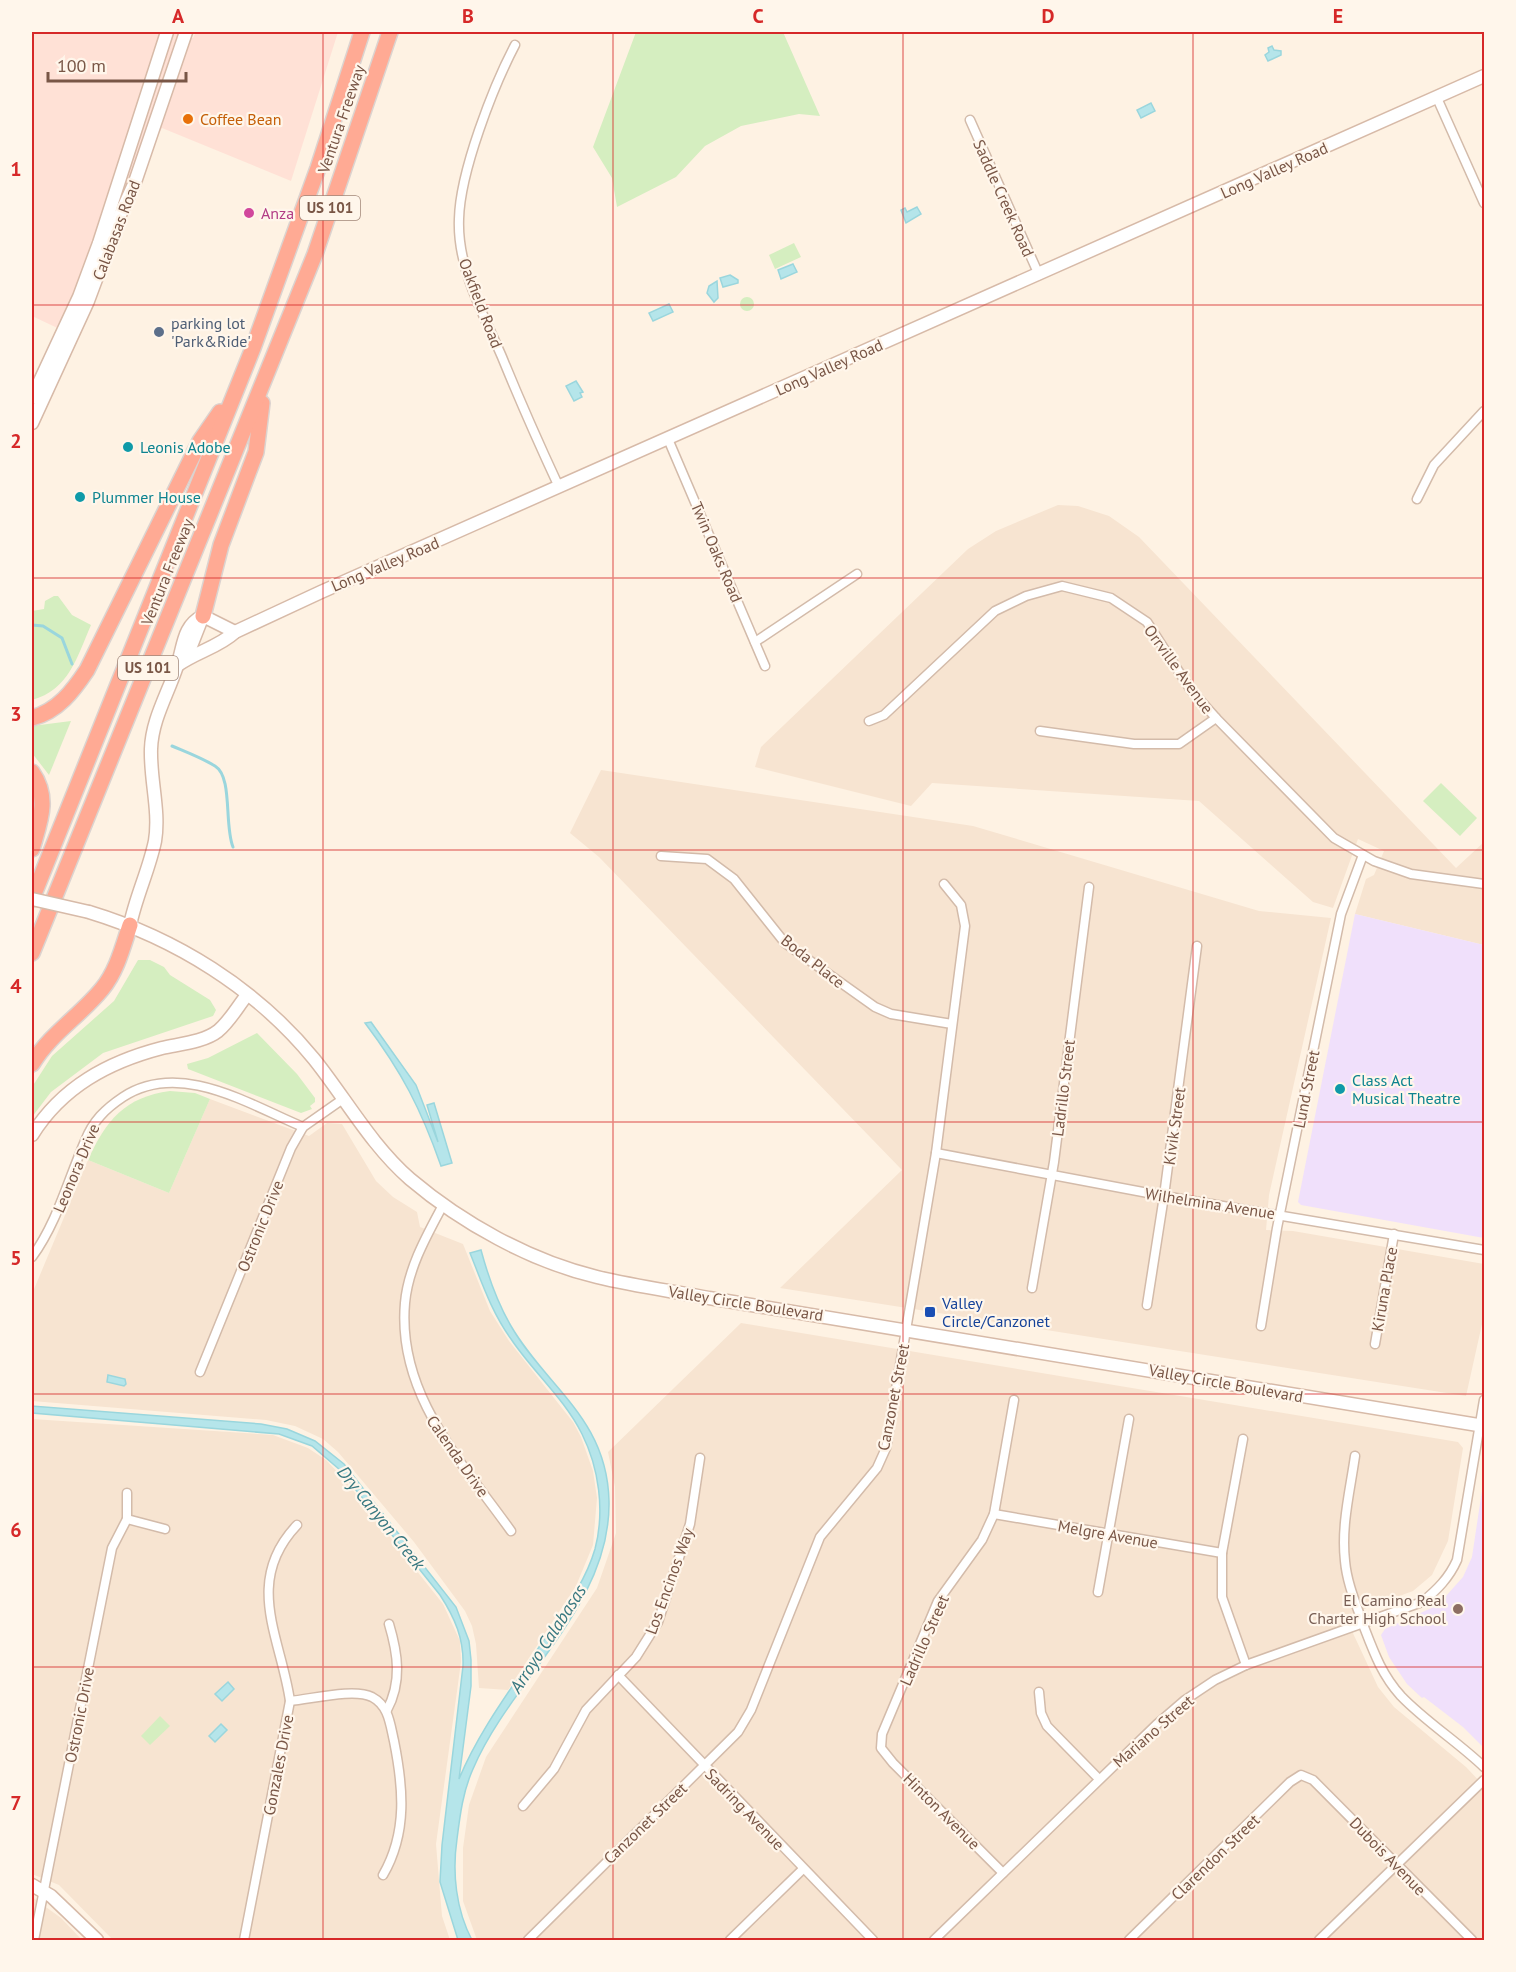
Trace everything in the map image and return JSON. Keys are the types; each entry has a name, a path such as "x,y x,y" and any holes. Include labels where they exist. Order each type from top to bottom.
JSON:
{"highway":[{"name":"Ventura Freeway","path":"32,899 274,293 362,32"},
{"name":"Ventura Freeway","path":"32,953 315,254 390,32"},
{"path":"203,616 221,544 256,452 264,382"},
{"path":"32,718 62,702 74,690 87,669 200,441 235,391"},
{"path":"32,772 43,798 43,813 32,849"},
{"path":"32,1064 49,1040 103,988 113,973 130,924"}],"main road":[{"path":"164,33 184,37"},
{"name":"Calabasas Road","path":"32,398 79,297 99,243 164,33"},
{"name":"Calabasas Road","path":"32,423 88,301 138,173 184,37"},
{"name":"Long Valley Road","path":"178,665 193,654 226,640 235,632 1485,76"},
{"path":"130,924 136,896 150,860 155,839 151,764 153,732 178,665 180,648 187,630 203,616 235,632"},
{"name":"Valley Circle Boulevard","path":"32,899 130,924 192,956 247,995 313,1058 386,1156 444,1205 512,1245 596,1277 1482,1425"},
{"path":"32,1135 54,1106 86,1079 128,1058 212,1034 225,1024 247,995"},
{"path":"32,1885 44,1890 97,1941"}],"street":[{"name":"Oakfield Road","path":"515,45 494,87 463,187 459,218 460,245 470,282 559,488"},
{"path":"1437,98 1485,203"},
{"name":"Saddle Creek Road","path":"970,120 1039,275"},
{"path":"1417,500 1434,465 1485,411"},
{"name":"Twin Oaks Road","path":"668,439 765,666"},
{"path":"755,642 857,574"},
{"name":"Orrville Avenue","path":"869,721 884,715 995,611 1026,596 1062,586 1111,598 1147,622 1190,689 1215,718 1321,827 1362,855 1411,874 1485,884"},
{"path":"1040,730 1134,744 1179,744 1215,718"},
{"name":"Lund Street","path":"1261,1326 1341,914 1362,855"},
{"name":"Boda Place","path":"661,856 707,860 734,879 785,943 875,1007 891,1014 952,1024"},
{"name":"Canzonet Street","path":"528,1941 566,1900 738,1732 751,1710 820,1536 877,1468 886,1448 936,1154 964,913 961,905 944,884"},
{"name":"Ladrillo Street","path":"1032,1288 1052,1175 1089,887"},
{"name":"Kivik Street","path":"1147,1305 1164,1196 1197,946"},
{"name":"Leonora Drive","path":"32,1257 47,1238 92,1126 108,1107 130,1092 150,1084 187,1083 221,1093 303,1126"},
{"name":"Ostronic Drive","path":"200,1372 291,1148 303,1126 343,1099"},
{"name":"Wilhelmina Avenue","path":"936,1154 1164,1196 1485,1250"},
{"name":"Calenda Drive","path":"444,1205 423,1243 405,1302 407,1354 428,1414 511,1531"},
{"name":"Kiruna Place","path":"1375,1344 1394,1234"},
{"name":"Ladrillo Street","path":"881,1748 882,1734 938,1601 982,1540 994,1514 1014,1400"},
{"name":"Mariano Street","path":"934,1941 1099,1779 1185,1700 1246,1665 1422,1602 1435,1592 1452,1570 1460,1548 1485,1400"},
{"path":"1098,1592 1129,1419"},
{"path":"1243,1438 1222,1553 1222,1597 1246,1665"},
{"path":"1355,1456 1344,1531 1345,1563 1351,1593 1376,1660 1387,1680 1415,1710 1458,1742 1485,1767"},
{"name":"Los Encinos Way","path":"523,1806 554,1770 586,1710 636,1657 658,1622 690,1524 700,1458"},
{"name":"Ostronic Drive","path":"34,1941 112,1548 127,1519 127,1493"},
{"name":"Melgre Avenue","path":"994,1514 1222,1553"},
{"path":"127,1519 165,1529"},
{"name":"Gonzales Drive","path":"244,1941 290,1701 287,1677 270,1621 269,1596 272,1571 281,1545 297,1525"},
{"path":"387,1710 393,1698 398,1676 396,1648 389,1624"},
{"name":"Sadring Avenue","path":"618,1675 873,1941"},
{"path":"1039,1692 1041,1713 1047,1726 1099,1779"},
{"path":"290,1701 358,1693 374,1698 387,1710 403,1797 397,1838 383,1875"},
{"name":"Hinton Avenue","path":"881,1748 893,1763 1003,1873"},
{"name":"Dubois Avenue","path":"1301,1775 1313,1780 1472,1941"},
{"name":"Clarendon Street","path":"1129,1941 1290,1782 1301,1775"},
{"path":"1319,1941 1485,1780"},
{"path":"730,1941 803,1869"}],"shaded area":[{"path":"32,32 178,32 193,38 196,32 338,32 291,181 162,128 114,212 68,333 32,316"},
{"path":"1058,505 1078,506 1109,516 1139,537 1456,868 1484,842 1484,945 1355,914 1366,879 1374,875 1384,851 1358,839 1333,908 1313,902 1199,801 932,783 911,806 755,767 761,747 968,549 996,531"},
{"path":"601,770 973,826 1259,911 1331,918 1269,1195 1266,1230 1293,1231 1484,1264 1484,1315 1466,1396 780,1288 902,1170 599,857 570,833"},
{"path":"1355,914 1484,945 1484,1238 1301,1205 1298,1202"},
{"path":"210,1099 309,1136 327,1123 342,1124 376,1181 393,1197 417,1212 420,1227 463,1244 490,1311 509,1341 573,1422 581,1437 593,1471 597,1498 593,1545 576,1586 508,1690 479,1688 476,1644 472,1626 465,1611 414,1542 338,1452 323,1439 295,1426 266,1420 32,1401 32,1294 88,1160 169,1193"},
{"path":"741,1323 1458,1442 1463,1448 1448,1541 1432,1575 1413,1591 1345,1616 1378,1687 1394,1707 1466,1767 1484,1786 1484,1940 477,1940 463,1901 463,1848 469,1805 486,1757 597,1588 616,1533 615,1487 608,1452"},
{"path":"32,1419 273,1435 308,1448 326,1460 344,1479 443,1604 460,1641 461,1662 436,1844 442,1916 450,1940 113,1940 59,1885 32,1874"},
{"name":"El Camino Real Charter High School","path":"1484,1477 1484,1748 1463,1727 1424,1697 1422,1698 1407,1684 1389,1657 1381,1635 1385,1629 1438,1605 1463,1577 1472,1557"},
{"path":"32,1897 61,1918 82,1940 32,1940"}],"green space":[{"path":"636,32 783,32 820,116 799,114 741,126 705,146 676,177 617,207 612,178 593,147"},
{"path":"794,243 801,257 775,269 769,255"},
{"path":"747,297 752,299 754,304 752,309 747,311 742,309 740,304 742,299"},
{"path":"58,596 72,615 91,625 76,660 63,680 55,689 32,700 32,611 44,609 45,601"},
{"path":"71,721 49,775 32,753 32,726"},
{"path":"1441,783 1477,818 1460,836 1423,801"},
{"path":"138,960 150,960 164,967 170,975 210,1000 216,1010 213,1016 103,1053 51,1092 32,1117 32,1087 52,1056 114,1001"},
{"path":"257,1033 297,1074 315,1098 315,1102 310,1106 312,1109 301,1113 188,1069 187,1064 208,1058"},
{"path":"170,1091 195,1093 210,1099 169,1193 88,1160 102,1133 119,1113 141,1099"},
{"path":"160,1716 170,1726 150,1745 141,1736"}],"water":[{"path":"1272,46 1274,50 1281,51 1281,55 1268,61 1265,55 1269,52 1268,48"},
{"path":"1151,103 1155,111 1141,118 1137,110"},
{"path":"917,207 921,214 906,223 901,210 905,208 907,212"},
{"path":"793,264 797,272 781,279 778,270"},
{"path":"730,275 738,280 738,283 723,287 720,278"},
{"path":"717,281 718,298 714,302 707,293 709,286"},
{"path":"669,304 673,312 653,321 649,313"},
{"path":"576,381 583,392 580,393 582,397 574,401 566,386"},
{"path":"371,1022 416,1085 438,1142 427,1105 434,1103 452,1163 441,1166 426,1126 409,1092 390,1058 365,1023"},
{"name":"Dry Canyon Creek","path":"481,1250 493,1289 511,1326 525,1348 573,1406 598,1447 606,1472 609,1501 605,1539 594,1574 577,1608 490,1736 473,1769 464,1794 455,1878 462,1916 472,1940 458,1940 440,1882 463,1656 458,1629 440,1595 340,1470 312,1446 279,1434 32,1413 32,1406 261,1424 287,1429 315,1441 344,1464 456,1607 469,1641 471,1686 459,1779 489,1722 581,1582 595,1549 600,1520 599,1490 588,1447 575,1421 498,1319 470,1253"},
{"path":"108,1375 125,1379 126,1384 124,1386 107,1382"},
{"path":"228,1682 234,1689 222,1701 215,1694"},
{"path":"221,1724 227,1730 215,1742 209,1736"}],"waterway":[{"name":"Arroyo Calabasas","path":"32,625 43,626 62,638 72,664"},
{"name":"Arroyo Calabasas","path":"172,746 210,763 221,772 226,791 230,838 233,847"}],"place":[{"name":"Coffee Bean","path":"188,119"},
{"name":"Anza","path":"249,213"},
{"name":"parking lot 'Park&Ride'","path":"159,332"},
{"name":"Leonis Adobe","path":"128,447"},
{"name":"Plummer House","path":"80,497"},
{"name":"Class Act Musical Theatre","path":"1340,1089"},
{"name":"Valley Circle/Canzonet","path":"930,1312"},
{"name":"El Camino Real Charter High School","path":"1458,1609"}]}
